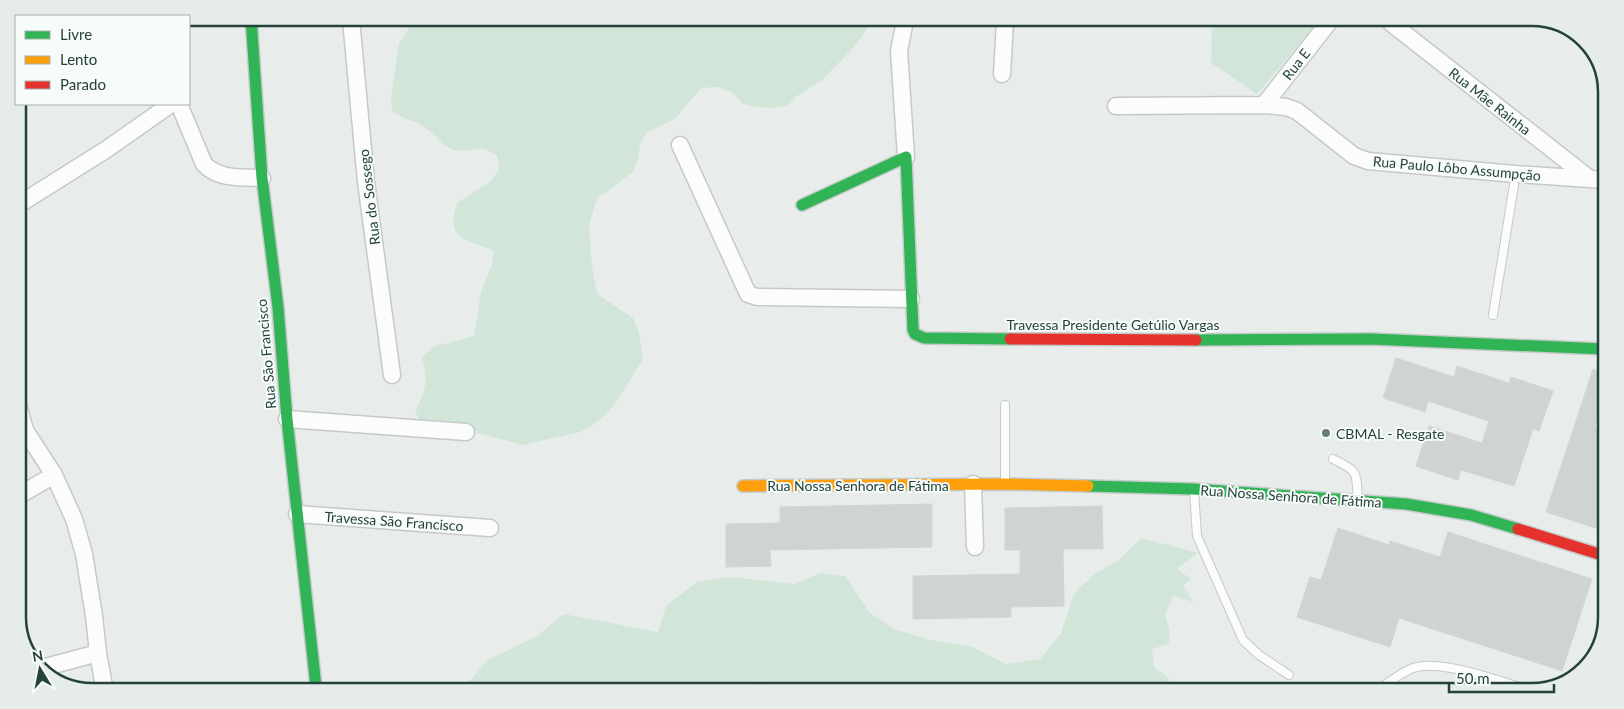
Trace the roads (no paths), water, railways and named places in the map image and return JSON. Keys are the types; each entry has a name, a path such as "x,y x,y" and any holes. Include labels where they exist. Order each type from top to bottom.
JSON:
{"street":[{"name":"Rua São Francisco","path":"252,26 262,178 278,307 287,419 316,683"},
{"name":"Rua do Sossego","path":"352,26 366,182 392,375"},
{"path":"802,205 906,157 899,52 904,26"},
{"path":"1002,74 1004,26"},
{"name":"Rua E","path":"1264,105 1326,26"},
{"name":"Rua Mãe Rainha","path":"1395,26 1598,179"},
{"path":"26,200 170,105"},
{"path":"179,105 204,164 209,169 218,174 228,176 262,178"},
{"name":"Rua Paulo Lôbo Assumpção","path":"1116,106 1264,105 1286,107 1297,111 1354,156 1368,161 1514,180 1598,179"},
{"path":"680,145 748,294 757,297 911,299"},
{"name":"Travessa Presidente Getúlio Vargas","path":"906,157 913,330 919,337 1235,340 1371,338 1598,349"},
{"path":"287,419 466,432"},
{"path":"26,432 54,475 74,519 84,554 103,683"},
{"path":"26,491 54,475"},
{"path":"973,484 975,547"},
{"name":"Rua Nossa Senhora de Fátima","path":"743,486 1005,484 1193,489 1406,504 1471,515 1598,554"},
{"name":"Travessa São Francisco","path":"297,514 490,528"},
{"path":"65,662 98,653"}],"lane":[{"path":"1493,315 1514,180"},
{"path":"1005,406 1005,484"},
{"path":"1333,459 1355,472 1358,501"},
{"path":"1193,489 1197,536 1243,640 1259,655 1289,675"},
{"path":"1389,683 1414,668 1428,665 1446,666 1505,683"}],"place":[{"name":"CBMAL - Resgate","path":"1326,433"}]}
